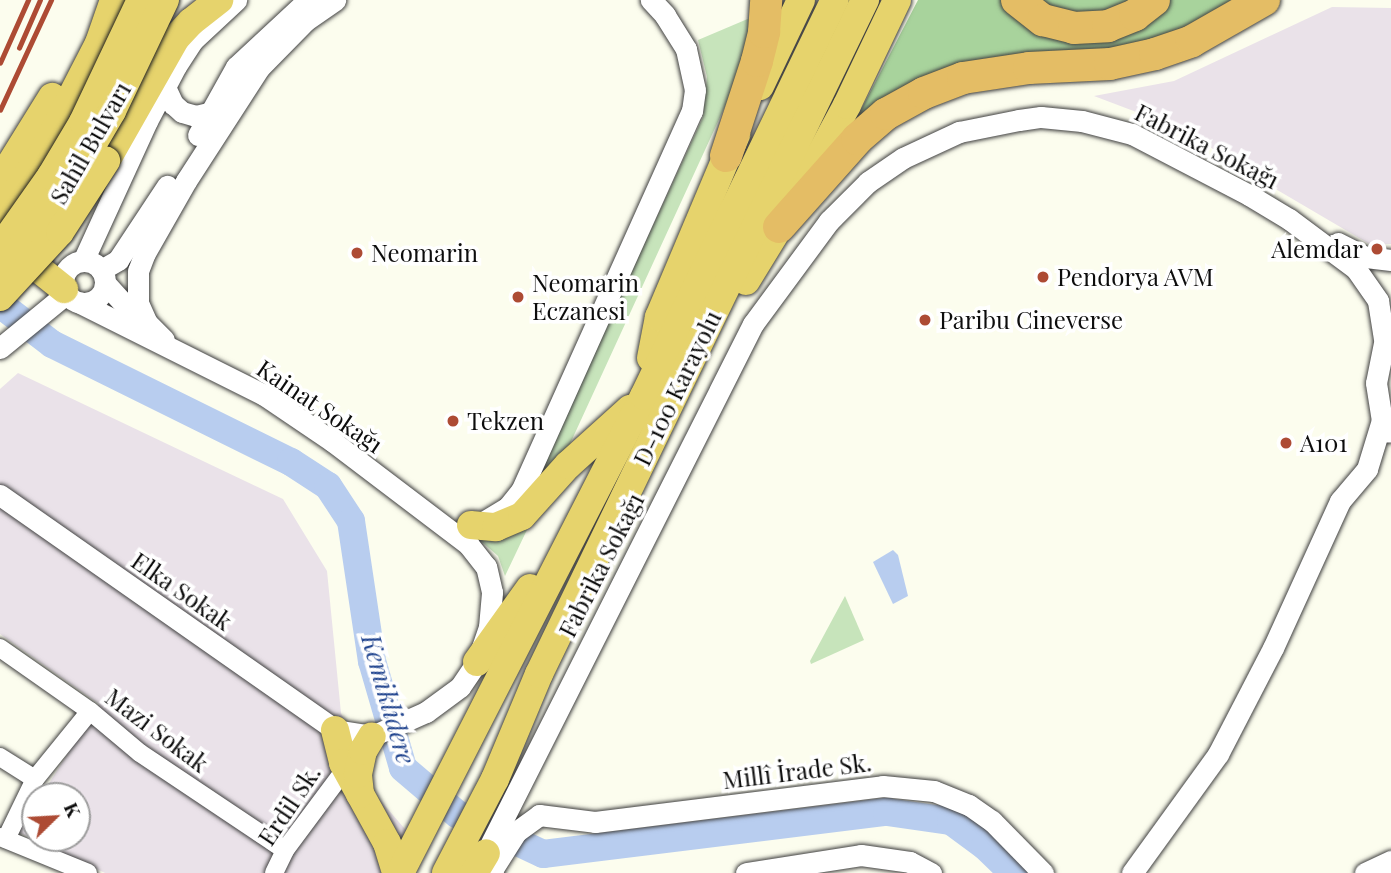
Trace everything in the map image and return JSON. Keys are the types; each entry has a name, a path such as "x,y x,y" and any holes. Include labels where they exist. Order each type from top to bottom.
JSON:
{"highway":[{"path":"0,181 39,121 106,0"},
{"path":"0,214 43,154 99,43 114,0"},
{"name":"Sahil Bulvarı","path":"0,247 66,153 100,89 141,0"},
{"name":"Sahil Bulvarı","path":"0,276 71,181 112,111 165,0"},
{"path":"0,297 60,232 107,162 176,38 219,0"},
{"path":"726,156 757,61 764,32 766,0"},
{"path":"656,401 659,317 726,156 801,0"},
{"name":"D-100 Karayolu","path":"476,869 509,791 539,674 656,401 835,0"},
{"name":"D-100 Karayolu","path":"398,873 400,846 453,771 583,515 656,401 865,0"},
{"path":"471,525 496,527 522,516 568,465 656,401 779,227 847,105 897,0"},
{"path":"1017,0 1043,20 1074,29 1108,26 1135,15 1154,0"},
{"path":"779,227 858,139 886,114 924,93 963,78 1029,68 1110,64 1155,54 1192,41 1264,0"},
{"path":"0,222 25,258 66,298"},
{"path":"477,662 583,515"},
{"path":"335,730 343,763 360,796 400,846"},
{"path":"360,796 358,774 363,751 372,736"}],"street":[{"path":"0,348 66,298 94,301 97,271 165,87 193,40 236,0"},
{"path":"66,298 66,270 97,271 118,260 136,237 212,112 236,67 308,0"},
{"path":"183,354 157,334 140,310 136,282 142,260 199,159 259,68 305,21 335,0"},
{"path":"423,508 471,525 501,513 521,491 692,111 695,90 686,49 665,15 651,0"},
{"path":"165,87 173,104 182,112 196,116 212,112"},
{"name":"Fabrika Sokağı","path":"476,869 509,791 753,324 829,221 884,170 922,148 959,132 1019,120 1063,118 1132,134 1207,170 1289,219 1366,257 1391,260"},
{"name":"Fabrika Sokağı","path":"1289,219 1364,277 1378,301 1384,339"},
{"path":"97,271 148,331 183,354"},
{"path":"66,298 183,354"},
{"path":"1132,873 1219,754 1273,649 1340,501 1367,469 1386,429 1376,383 1391,316"},
{"name":"Kainat Sokağı","path":"183,354 284,408 423,508"},
{"name":"Elka Sokak","path":"0,495 335,730"},
{"path":"335,730 372,736 426,712 460,687 477,662 489,627 492,592 489,575 469,545 423,508"},
{"name":"Mazi Sokak","path":"0,648 90,710 140,753 285,850"},
{"path":"88,873 3,838 35,779 90,710"},
{"path":"0,757 35,779"},
{"name":"Erdil Sk.","path":"274,873 285,850 341,775 343,763"},
{"name":"Millî İrade Sk.","path":"533,818 548,814 595,822 675,814 854,788 913,788 946,795 976,808 1007,835 1043,873"},
{"path":"476,869 533,818 523,808 519,797 509,791"},
{"path":"378,873 400,846"},
{"path":"746,873 861,855 910,862 931,873"},
{"path":"1365,873 1391,861"}],"shaded area":[{"path":"1332,7 1391,8 1391,244 1371,245 1223,158 1197,135 1094,96 1174,81"},
{"path":"18,373 283,499 327,571 341,713 375,794 410,835 390,873 105,873 60,852 91,852 91,782 50,782 99,704 0,634 0,389"}],"green space":[{"path":"918,0 1004,0 1042,28 1166,0 1243,0 1185,32 1104,52 853,125"},
{"path":"1029,0 1142,0 1094,21"},
{"path":"757,15 750,52 558,470 523,507 703,117 707,77 698,40"},
{"path":"535,513 505,576 498,556 464,526"},
{"path":"845,596 864,640 811,664 810,661"}],"water":[{"path":"893,550 898,555 908,596 893,604 873,562"}],"waterway":[{"name":"Kemiklidere","path":"0,304 52,344 291,462 328,486 351,521 372,661 403,768 457,814 543,854 887,812 951,821 985,846 1013,873"}],"railway":[{"path":"0,63 28,0"},
{"path":"19,48 40,0"},
{"path":"0,110 51,0"}],"place":[{"name":"Alemdar","path":"1377,249"},
{"name":"Neomarin","path":"357,253"},
{"name":"Pendorya AVM","path":"1043,277"},
{"name":"Neomarin Eczanesi","path":"518,297"},
{"name":"Paribu Cineverse","path":"925,320"},
{"name":"Tekzen","path":"453,421"},
{"name":"A101","path":"1286,443"}]}
